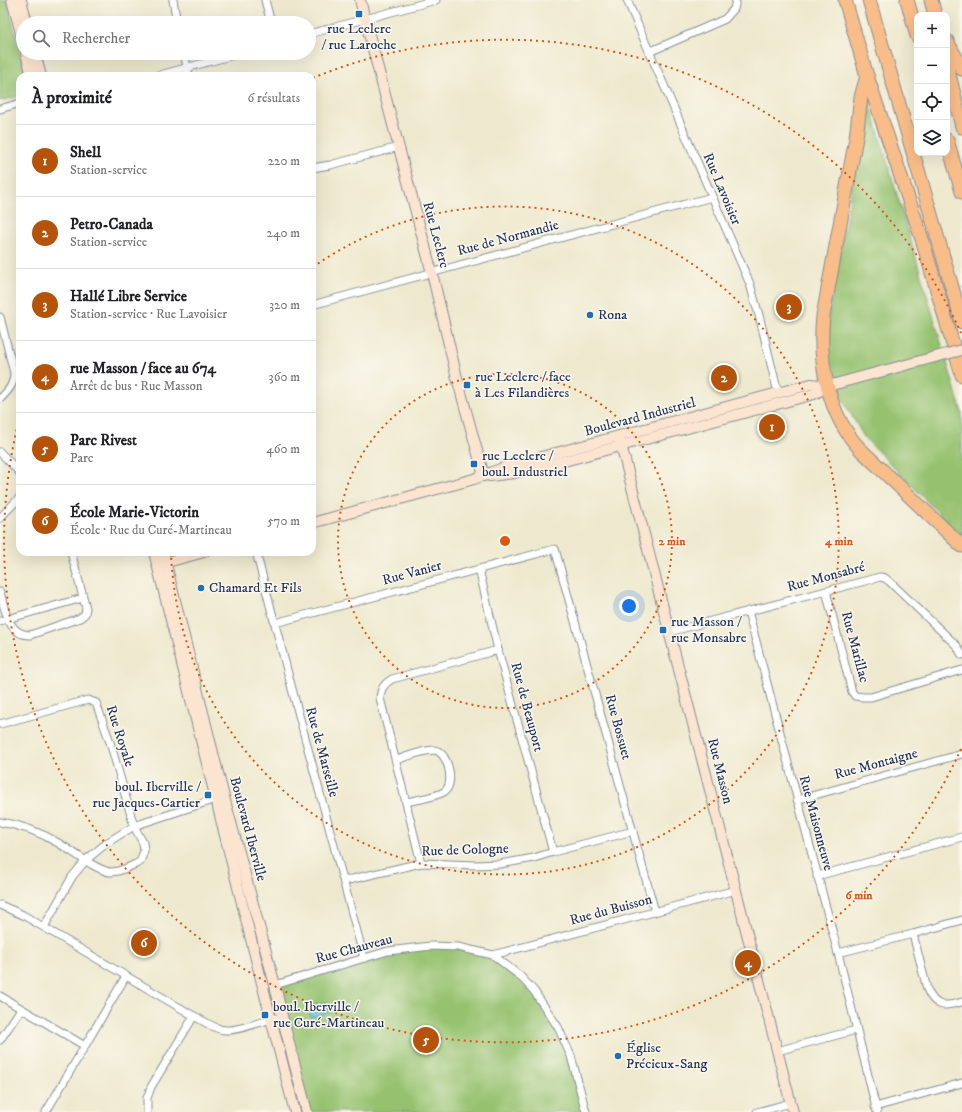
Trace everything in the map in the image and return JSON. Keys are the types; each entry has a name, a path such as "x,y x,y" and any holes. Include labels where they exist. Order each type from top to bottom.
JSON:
{"highway":[{"path":"845,0 867,76 922,239 962,375"},
{"path":"869,0 962,322"},
{"path":"907,0 914,25"},
{"path":"931,0 934,12"},
{"path":"950,47 962,69"},
{"path":"867,76 823,316 823,346 828,386 840,420 856,445 962,546"},
{"path":"950,78 962,127"},
{"path":"950,150 962,192"}],"street":[{"path":"12,0 16,16"},
{"path":"21,0 25,16"},
{"path":"173,0 176,16"},
{"path":"265,0 269,16"},
{"name":"Rue Leclerc","path":"360,0 432,273 457,378 484,476"},
{"path":"316,32 436,0"},
{"name":"Rue Lavoisier","path":"627,0 750,284 778,393"},
{"path":"649,52 724,19 734,9 736,0"},
{"path":"28,60 31,72"},
{"path":"37,60 40,72"},
{"path":"185,60 188,72"},
{"path":"172,72 215,60"},
{"path":"0,109 16,104"},
{"path":"316,167 399,147"},
{"name":"Rue de Normandie","path":"316,304 712,196"},
{"path":"0,317 14,373 14,380 10,389 0,399"},
{"name":"Boulevard Industriel","path":"620,441 814,394 828,386 962,350"},
{"name":"Boulevard Industriel","path":"316,522 484,476 500,476 514,473 811,384 828,386"},
{"name":"Rue Masson","path":"620,441 792,1108"},
{"path":"0,452 16,469"},
{"path":"0,518 16,501"},
{"name":"Rue Vanier","path":"275,623 556,548"},
{"name":"Rue Bossuet","path":"556,548 656,912"},
{"path":"0,592 4,620 19,633 30,635 80,618 85,614 86,608 72,556"},
{"name":"Boulevard Iberville","path":"157,556 162,564 220,798 270,1019 295,1112"},
{"name":"Boulevard Iberville","path":"162,564 163,556"},
{"path":"162,564 190,556"},
{"name":"Rue de Marseille","path":"257,556 364,958"},
{"name":"Rue de Beauport","path":"479,569 498,650 553,852"},
{"name":"Rue Monsabré","path":"670,632 880,577 885,578 957,646 962,655"},
{"name":"Rue Marillac","path":"826,591 852,692 855,696 871,697 962,670"},
{"path":"4,620 84,598"},
{"name":"Rue Maisonneuve","path":"748,611 796,800 838,954 876,1109"},
{"path":"421,863 380,698 381,691 384,684 392,679 498,650"},
{"name":"Rue Royale","path":"0,724 88,700 96,703 110,742 134,826"},
{"path":"396,760 435,750 446,759 450,777 449,787 445,792 407,802"},
{"name":"Rue Montaigne","path":"796,800 962,754"},
{"path":"44,927 72,877 86,860 108,842 134,826 220,798"},
{"name":"Boulevard Iberville","path":"220,798 276,985 282,1016 306,1112"},
{"path":"0,822 15,824 59,843 101,870 111,872 125,869 140,862 144,851 143,843 134,826"},
{"name":"Rue de Cologne","path":"344,881 421,863 475,865 500,864 534,858 633,831"},
{"path":"817,876 962,837"},
{"name":"Rue du Buisson","path":"493,955 736,890"},
{"path":"0,905 23,915 44,927 194,1016 225,1030 233,1030 282,1016"},
{"path":"838,954 962,920"},
{"path":"913,934 930,996 941,1006 948,1006 962,1002"},
{"name":"Rue Chauveau","path":"276,985 388,951 431,946 458,947 493,955 520,976 534,991 558,1027 572,1056 586,1112"},
{"path":"46,1112 126,976"},
{"path":"0,996 84,1046"},
{"path":"0,1040 21,1008"},
{"path":"148,1112 147,1098 151,1087 194,1016"},
{"path":"777,1051 856,1030"},
{"path":"876,1109 962,1083"},
{"path":"757,1112 792,1108"}],"green space":[{"path":"0,0 7,0 16,36 16,60 22,60 25,72 16,72 16,97 0,101"},
{"path":"868,97 962,413 962,537 864,437 840,395 829,366 827,342 828,319"},
{"path":"431,945 482,952 503,963 532,990 557,1026 586,1112 307,1112 275,985 389,951"}],"water":[{"path":"327,1002 330,1012 311,1017 308,1007"}],"place":[{"name":"rue Leclerc / rue Laroche","path":"359,14"},
{"name":"Hallé Libre Service","path":"789,307"},
{"name":"Rona","path":"590,315"},
{"name":"Petro-Canada","path":"724,378"},
{"name":"rue Leclerc / face à Les Filandières","path":"467,385"},
{"name":"Shell","path":"772,427"},
{"name":"rue Leclerc / boul. Industriel","path":"474,464"},
{"name":"Chamard Et Fils","path":"201,588"},
{"name":"rue Masson / rue Monsabre","path":"663,630"},
{"name":"boul. Iberville / rue Jacques-Cartier","path":"208,795"},
{"name":"École Marie-Victorin","path":"144,943"},
{"name":"rue Masson / face au 674","path":"748,963"},
{"name":"boul. Iberville / rue Curé-Martineau","path":"265,1015"},
{"name":"Parc Rivest","path":"426,1040"},
{"name":"Église Précieux-Sang","path":"618,1056"}]}
